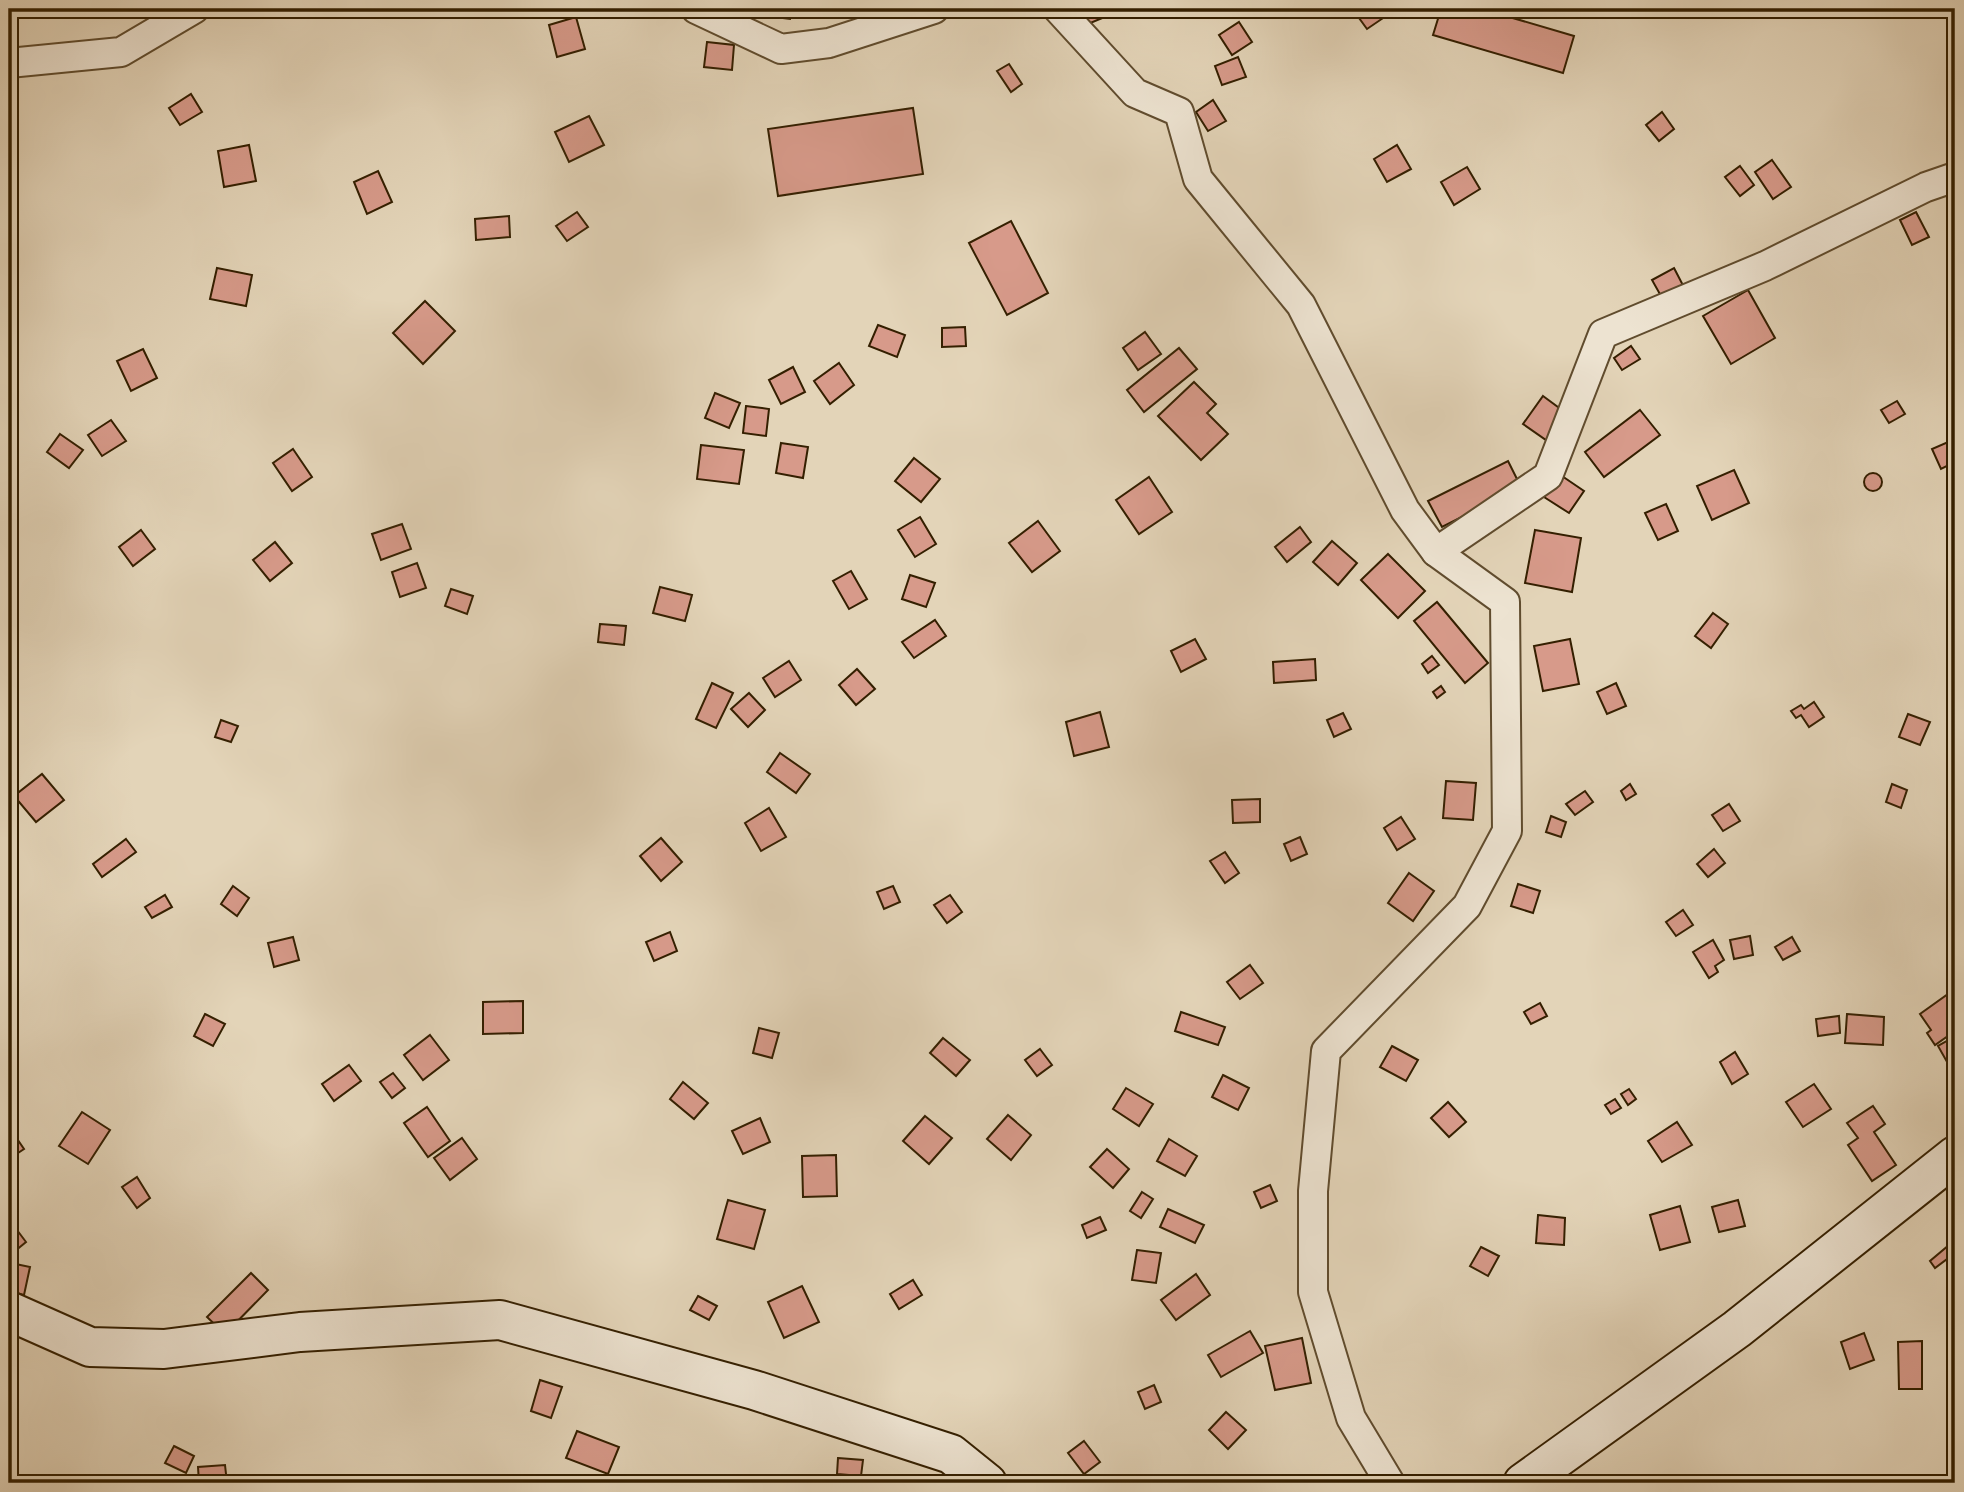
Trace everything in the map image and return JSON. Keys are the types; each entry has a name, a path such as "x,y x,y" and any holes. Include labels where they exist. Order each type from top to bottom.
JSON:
{"street":[{"path":"9,63 121,52 194,9"},
{"path":"696,9 781,49 829,43 934,9"},
{"path":"1058,9 1135,93 1179,112 1198,179 1301,305 1405,510 1436,552 1505,602 1507,831 1467,906 1326,1051 1313,1191 1313,1292 1351,1418 1390,1483"},
{"path":"1436,552 1548,476 1603,334 1765,266 1926,187 1955,177"},
{"path":"1523,1483 1737,1329 1955,1156"},
{"path":"9,1311 90,1347 164,1349 300,1332 500,1320 754,1390 951,1454 987,1483"}],"building":[{"path":"758,9 791,9 790,19 757,15"},
{"path":"1082,9 1124,9 1088,24"},
{"path":"1386,9 1389,14 1367,29 1354,11"},
{"path":"1441,9 1482,9 1574,36 1563,73 1433,35"},
{"path":"576,17 585,49 557,57 549,25"},
{"path":"1239,22 1252,42 1232,55 1219,35"},
{"path":"707,42 734,45 732,70 704,67"},
{"path":"1238,57 1246,77 1222,85 1215,66"},
{"path":"1009,64 1022,84 1011,92 997,71"},
{"path":"191,94 202,112 180,125 169,108"},
{"path":"1213,100 1226,121 1208,131 1196,112"},
{"path":"913,108 923,174 778,196 768,129"},
{"path":"1662,112 1674,129 1659,141 1646,125"},
{"path":"589,116 604,145 569,162 555,132"},
{"path":"249,145 256,181 224,187 218,151"},
{"path":"1397,145 1411,169 1387,182 1374,159"},
{"path":"1772,160 1791,187 1773,199 1755,172"},
{"path":"1740,166 1754,185 1740,196 1725,177"},
{"path":"1467,167 1480,189 1454,205 1441,182"},
{"path":"378,171 392,202 367,214 354,182"},
{"path":"577,212 588,227 567,241 556,226"},
{"path":"1916,212 1929,237 1912,245 1900,220"},
{"path":"509,216 510,237 476,240 475,219"},
{"path":"1011,221 1048,293 1007,315 969,243"},
{"path":"217,268 252,275 246,306 210,299"},
{"path":"1674,268 1687,293 1666,305 1652,280"},
{"path":"1748,290 1775,338 1731,364 1703,316"},
{"path":"425,301 455,331 423,364 393,333"},
{"path":"878,325 905,335 897,357 869,346"},
{"path":"965,327 966,346 942,347 942,328"},
{"path":"1145,332 1161,354 1138,370 1123,348"},
{"path":"1631,346 1640,359 1622,370 1614,358"},
{"path":"1179,348 1197,369 1144,412 1127,390"},
{"path":"143,349 157,378 131,391 117,361"},
{"path":"839,363 854,385 830,404 814,381"},
{"path":"793,367 805,392 781,404 769,380"},
{"path":"1194,382 1216,404 1207,413 1228,434 1201,460 1158,416"},
{"path":"715,393 740,403 729,428 705,418"},
{"path":"1543,396 1566,413 1546,440 1523,424"},
{"path":"1897,401 1905,414 1889,423 1881,410"},
{"path":"746,406 769,409 766,436 743,433"},
{"path":"1640,410 1660,435 1604,477 1585,452"},
{"path":"111,420 126,441 102,456 88,435"},
{"path":"60,434 83,450 69,468 47,452"},
{"path":"1955,439 1955,462 1941,469 1932,449"},
{"path":"781,443 808,447 803,478 776,473"},
{"path":"701,445 744,450 739,484 697,479"},
{"path":"293,449 312,477 292,491 273,463"},
{"path":"914,458 940,479 921,502 895,481"},
{"path":"1508,461 1521,487 1442,527 1428,501"},
{"path":"1734,470 1749,503 1712,520 1697,486"},
{"path":"1869,473 1877,473 1882,482 1880,489 1869,491 1864,486 1864,478"},
{"path":"1559,474 1584,491 1569,513 1544,497"},
{"path":"1149,477 1172,512 1139,534 1116,500"},
{"path":"1666,504 1678,531 1658,540 1645,513"},
{"path":"920,517 936,544 915,557 898,530"},
{"path":"1038,521 1060,551 1032,572 1009,543"},
{"path":"402,524 411,549 381,560 372,534"},
{"path":"1300,527 1311,542 1287,562 1275,547"},
{"path":"141,530 155,549 133,566 119,547"},
{"path":"1535,530 1581,538 1572,592 1525,583"},
{"path":"1332,541 1357,563 1338,585 1313,562"},
{"path":"275,542 292,563 270,581 253,560"},
{"path":"1388,554 1425,591 1398,618 1361,580"},
{"path":"417,563 426,588 400,597 392,572"},
{"path":"851,571 867,599 849,609 833,581"},
{"path":"910,575 935,583 926,607 902,599"},
{"path":"660,587 692,595 685,621 653,613"},
{"path":"451,589 473,596 467,614 445,606"},
{"path":"1437,602 1488,663 1465,683 1414,621"},
{"path":"1713,613 1728,624 1711,648 1695,636"},
{"path":"935,620 946,636 914,658 902,642"},
{"path":"600,624 626,626 624,645 598,642"},
{"path":"1195,639 1206,659 1181,672 1171,651"},
{"path":"1570,639 1579,684 1543,691 1534,646"},
{"path":"1432,656 1439,665 1428,673 1422,664"},
{"path":"1315,659 1316,680 1274,683 1273,662"},
{"path":"789,661 801,680 775,697 763,678"},
{"path":"857,669 875,689 856,705 839,685"},
{"path":"712,683 733,693 716,728 696,719"},
{"path":"1616,683 1626,706 1607,714 1597,692"},
{"path":"1441,686 1445,692 1437,698 1433,692"},
{"path":"749,693 765,710 748,727 731,709"},
{"path":"1814,702 1824,717 1809,727 1801,715 1796,718 1791,711 1801,705 1804,709"},
{"path":"1100,712 1109,747 1074,756 1066,722"},
{"path":"1343,713 1351,729 1334,737 1327,720"},
{"path":"1908,714 1930,722 1920,745 1899,737"},
{"path":"221,720 238,726 231,742 215,737"},
{"path":"780,753 810,774 796,793 767,772"},
{"path":"42,774 64,800 36,822 14,796"},
{"path":"1446,781 1476,783 1473,820 1443,818"},
{"path":"1630,784 1636,794 1626,800 1621,791"},
{"path":"1892,784 1907,790 1901,808 1886,802"},
{"path":"1585,791 1593,802 1575,815 1566,804"},
{"path":"1260,799 1260,822 1233,823 1232,800"},
{"path":"1729,804 1740,821 1723,831 1712,815"},
{"path":"769,808 786,837 761,851 745,823"},
{"path":"1551,816 1566,822 1561,837 1546,832"},
{"path":"1401,817 1415,839 1397,850 1384,828"},
{"path":"1300,837 1307,854 1291,861 1284,844"},
{"path":"661,838 682,862 661,881 640,856"},
{"path":"126,839 136,852 102,877 93,864"},
{"path":"1714,849 1725,863 1708,877 1697,864"},
{"path":"1225,852 1239,873 1225,883 1210,861"},
{"path":"1409,873 1434,891 1413,921 1388,903"},
{"path":"1518,884 1540,891 1533,913 1511,906"},
{"path":"233,886 249,898 237,916 221,904"},
{"path":"893,886 900,902 884,909 877,892"},
{"path":"165,895 172,907 152,918 145,907"},
{"path":"950,895 962,912 947,923 934,905"},
{"path":"1683,910 1693,925 1676,936 1666,922"},
{"path":"670,932 677,951 654,961 646,942"},
{"path":"1750,936 1753,955 1734,959 1730,940"},
{"path":"293,937 299,960 274,967 268,943"},
{"path":"1792,937 1800,951 1783,960 1775,947"},
{"path":"1713,940 1724,960 1715,966 1718,972 1709,978 1693,952"},
{"path":"1250,965 1263,983 1240,999 1227,982"},
{"path":"1955,989 1955,1031 1935,1045 1927,1033 1931,1030 1920,1014"},
{"path":"523,1001 523,1033 483,1034 483,1002"},
{"path":"1540,1003 1547,1016 1531,1024 1524,1012"},
{"path":"1181,1012 1225,1027 1218,1045 1175,1031"},
{"path":"205,1014 225,1024 213,1046 194,1036"},
{"path":"1847,1014 1884,1017 1883,1045 1845,1043"},
{"path":"1839,1016 1840,1033 1818,1036 1816,1019"},
{"path":"759,1028 779,1033 772,1058 753,1053"},
{"path":"430,1035 449,1060 423,1080 404,1055"},
{"path":"943,1038 970,1060 956,1076 930,1053"},
{"path":"1955,1038 1955,1076 1938,1046"},
{"path":"1392,1046 1418,1060 1406,1081 1380,1067"},
{"path":"1040,1049 1052,1065 1037,1076 1025,1060"},
{"path":"1735,1052 1748,1074 1732,1084 1720,1062"},
{"path":"349,1065 361,1081 334,1101 322,1084"},
{"path":"393,1073 405,1088 392,1098 380,1082"},
{"path":"1223,1075 1249,1088 1238,1110 1212,1097"},
{"path":"683,1082 708,1103 694,1119 670,1099"},
{"path":"1814,1084 1831,1109 1803,1127 1786,1102"},
{"path":"1126,1088 1153,1104 1139,1126 1113,1109"},
{"path":"1629,1089 1636,1099 1628,1105 1621,1094"},
{"path":"1615,1099 1621,1108 1611,1114 1605,1105"},
{"path":"1448,1102 1466,1122 1449,1137 1431,1118"},
{"path":"1873,1106 1885,1124 1874,1132 1896,1165 1872,1181 1848,1145 1858,1138 1847,1123"},
{"path":"427,1107 450,1141 428,1157 404,1123"},
{"path":"82,1112 110,1130 88,1164 59,1146"},
{"path":"1008,1115 1031,1135 1011,1160 987,1139"},
{"path":"925,1116 952,1138 929,1164 903,1141"},
{"path":"760,1118 770,1142 743,1154 732,1131"},
{"path":"1677,1122 1692,1145 1662,1162 1648,1141"},
{"path":"9,1127 24,1149 9,1159"},
{"path":"462,1138 477,1159 450,1180 434,1158"},
{"path":"1169,1139 1197,1156 1185,1176 1157,1161"},
{"path":"1107,1149 1129,1169 1113,1188 1090,1167"},
{"path":"836,1155 837,1196 803,1197 802,1156"},
{"path":"137,1177 150,1198 137,1208 122,1187"},
{"path":"1270,1185 1277,1201 1261,1208 1254,1192"},
{"path":"1142,1192 1153,1199 1141,1218 1130,1211"},
{"path":"728,1200 765,1210 754,1249 717,1239"},
{"path":"1738,1200 1745,1226 1719,1232 1712,1207"},
{"path":"1680,1206 1690,1242 1660,1250 1650,1215"},
{"path":"1168,1209 1204,1225 1195,1243 1160,1227"},
{"path":"1538,1215 1565,1218 1564,1245 1536,1243"},
{"path":"1100,1217 1106,1230 1087,1238 1082,1225"},
{"path":"14,1226 26,1242 9,1256 9,1230"},
{"path":"1949,1245 1955,1253 1935,1268 1930,1261"},
{"path":"1481,1247 1499,1256 1488,1276 1470,1266"},
{"path":"1137,1250 1161,1253 1156,1283 1132,1280"},
{"path":"11,1263 30,1267 24,1295 9,1291"},
{"path":"251,1273 268,1290 225,1334 207,1317"},
{"path":"1196,1274 1210,1295 1176,1320 1161,1300"},
{"path":"913,1280 922,1295 899,1309 890,1294"},
{"path":"802,1286 819,1322 784,1338 768,1302"},
{"path":"698,1296 717,1306 709,1320 690,1310"},
{"path":"1250,1331 1263,1353 1221,1377 1208,1355"},
{"path":"1864,1333 1874,1360 1850,1369 1841,1342"},
{"path":"1302,1338 1311,1383 1275,1390 1265,1346"},
{"path":"1922,1341 1922,1389 1899,1389 1898,1342"},
{"path":"540,1380 562,1387 551,1418 531,1411"},
{"path":"1154,1385 1161,1402 1145,1409 1138,1392"},
{"path":"1226,1412 1246,1430 1228,1449 1209,1430"},
{"path":"577,1431 619,1447 608,1474 566,1458"},
{"path":"1084,1441 1100,1462 1084,1474 1068,1453"},
{"path":"174,1446 194,1456 186,1473 165,1463"},
{"path":"838,1458 863,1460 861,1476 837,1474"},
{"path":"225,1465 227,1483 199,1483 198,1467"},
{"path":"612,1477 630,1483 609,1483"}]}
